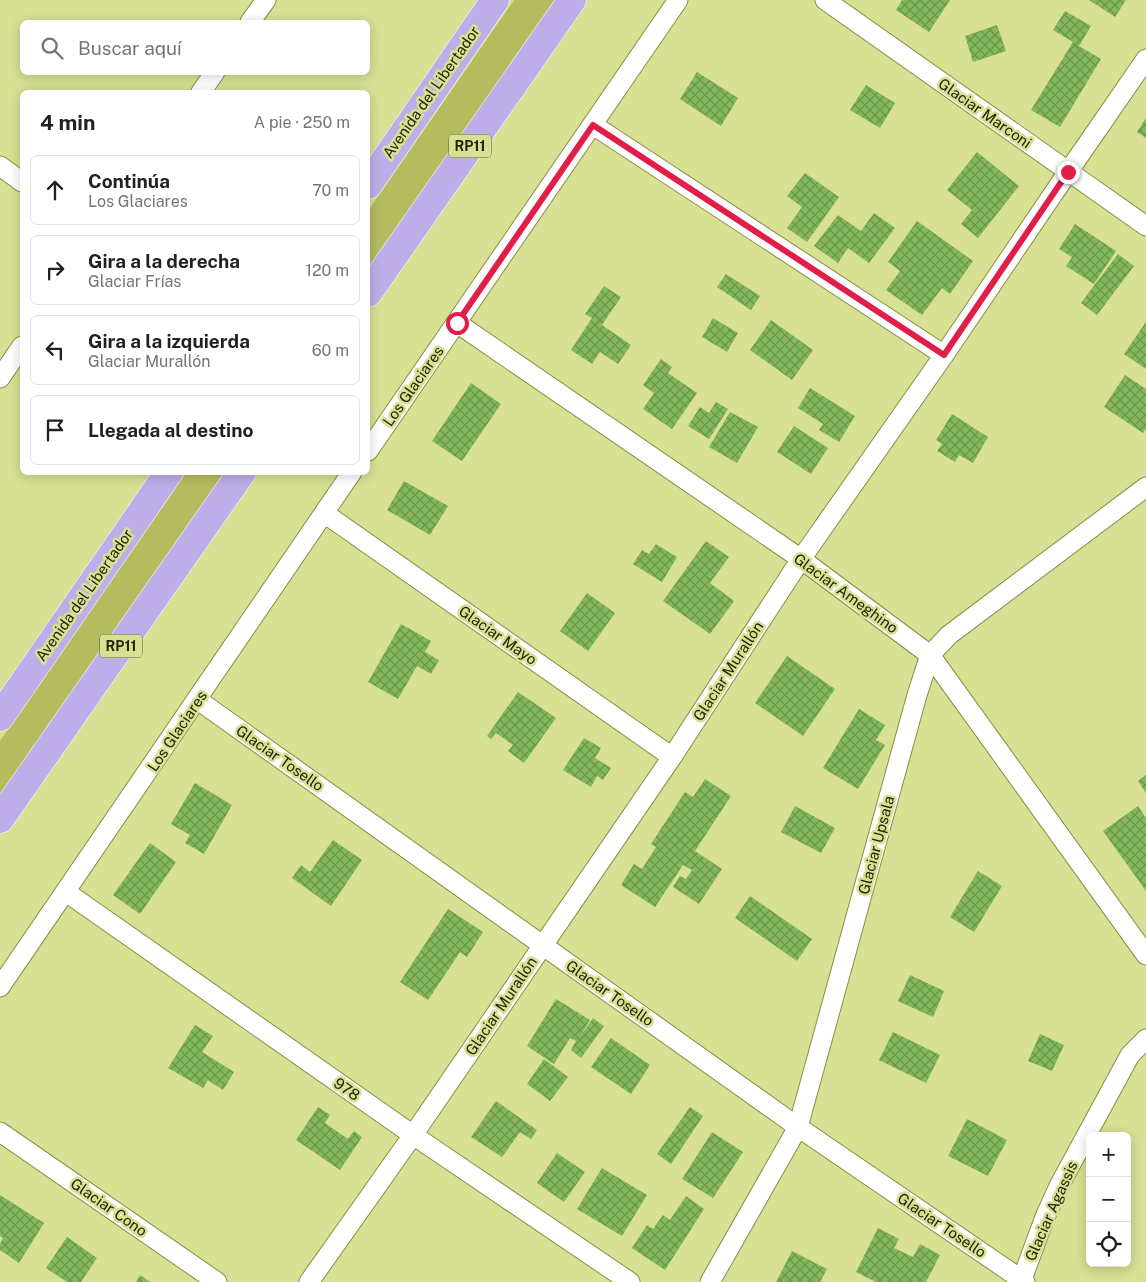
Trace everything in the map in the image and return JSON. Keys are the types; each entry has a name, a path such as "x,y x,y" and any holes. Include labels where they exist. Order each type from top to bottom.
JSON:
{"main road":[{"name":"Avenida del Libertador","path":"370,182 495,0"},
{"name":"RP11","path":"370,290 572,0"},
{"name":"Avenida del Libertador","path":"0,717 167,475"},
{"name":"RP11","path":"0,819 240,475"}],"street":[{"path":"251,20 266,0"},
{"name":"Los Glaciares","path":"370,448 678,0"},
{"name":"Glaciar Marconi","path":"825,0 1146,226"},
{"name":"Glaciar Murallón","path":"309,1282 413,1135 672,757 801,559 944,355 1146,59"},
{"path":"202,90 213,75"},
{"path":"593,125 944,355"},
{"path":"0,166 20,181"},
{"name":"Glaciar Ameghino","path":"457,323 801,559 930,655 1146,955"},
{"path":"0,378 20,349"},
{"name":"Los Glaciares","path":"0,988 350,475"},
{"name":"Glaciar Upsala","path":"710,1282 798,1126 917,695 930,655 949,635 1145,491"},
{"name":"Glaciar Mayo","path":"324,513 672,757"},
{"name":"Glaciar Tosello","path":"198,700 798,1126 1023,1281"},
{"name":"978","path":"66,892 413,1135 630,1282"},
{"name":"Glaciar Agassis","path":"1023,1281 1045,1217 1059,1186 1130,1055 1146,1039"},
{"name":"Glaciar Cono","path":"0,1132 217,1282"}],"green space":[{"path":"514,0 555,0 370,266 370,208"},
{"path":"185,475 224,475 0,795 0,741"}],"building":[{"path":"902,0 950,0 929,32 896,10"},
{"path":"1089,0 1126,0 1115,17"},
{"path":"1065,11 1091,26 1079,46 1101,59 1060,127 1031,110 1073,42 1053,30"},
{"path":"997,25 1006,51 973,62 965,36"},
{"path":"697,72 738,98 721,126 680,99"},
{"path":"866,85 895,103 880,128 850,110"},
{"path":"1146,118 1146,138 1137,132"},
{"path":"977,152 1019,186 978,238 961,224 972,210 947,190"},
{"path":"805,173 839,197 807,242 787,228 802,207 787,196"},
{"path":"874,213 895,228 869,263 848,248 838,263 814,246 838,215 861,231"},
{"path":"917,221 973,261 950,294 942,288 922,315 886,290 900,271 888,262"},
{"path":"1075,224 1116,251 1094,284 1066,266 1072,257 1059,249"},
{"path":"1118,254 1134,266 1097,315 1081,303"},
{"path":"726,274 760,296 751,310 717,287"},
{"path":"604,286 621,297 602,325 631,345 618,364 600,352 592,364 571,350 592,318 585,314"},
{"path":"713,318 738,333 727,352 702,337"},
{"path":"771,320 813,350 792,380 750,350"},
{"path":"1146,322 1146,369 1124,354"},
{"path":"661,359 672,367 668,373 697,393 672,429 643,409 654,393 643,385"},
{"path":"1125,375 1146,389 1146,429 1143,433 1104,407"},
{"path":"471,383 501,404 462,461 432,441"},
{"path":"810,388 855,416 839,442 819,430 823,424 798,408"},
{"path":"716,402 728,409 709,439 688,426 700,407 709,413"},
{"path":"730,412 758,427 737,463 709,447"},
{"path":"952,414 988,437 973,463 959,455 955,462 937,451 942,444 936,440"},
{"path":"794,426 828,448 811,474 777,452"},
{"path":"404,481 448,506 430,535 387,510"},
{"path":"706,541 729,557 710,583 734,601 710,634 663,601"},
{"path":"656,544 677,557 662,582 633,564 642,550 649,554"},
{"path":"587,593 615,613 588,651 560,631"},
{"path":"401,624 431,641 425,652 439,660 431,674 417,666 398,699 368,682"},
{"path":"787,656 835,689 803,736 755,703"},
{"path":"518,692 556,718 524,763 508,751 513,745 496,733 491,739 487,736"},
{"path":"859,709 885,725 876,740 885,745 858,789 823,768"},
{"path":"584,738 601,748 595,758 611,768 603,780 597,776 591,787 563,770"},
{"path":"1146,775 1146,793 1138,781"},
{"path":"705,779 731,796 695,851 722,869 699,904 673,887 680,876 686,879 692,870 683,865 655,907 621,885 634,864 642,869 656,847 651,844 685,792 693,797"},
{"path":"195,783 232,805 204,854 185,843 190,835 171,824"},
{"path":"795,806 835,828 821,853 781,832"},
{"path":"1138,806 1146,818 1146,891 1103,831"},
{"path":"333,840 362,860 331,906 292,878 301,865 310,872"},
{"path":"150,843 176,862 140,914 113,895"},
{"path":"978,871 1002,886 974,932 950,917"},
{"path":"750,896 812,939 797,961 735,918"},
{"path":"448,909 483,932 467,957 460,952 428,1000 400,982"},
{"path":"910,975 944,991 933,1017 898,1001"},
{"path":"556,999 590,1020 580,1037 593,1018 604,1026 581,1058 571,1050 576,1041 570,1038 554,1064 527,1046"},
{"path":"195,1025 213,1036 202,1052 234,1072 223,1090 208,1080 203,1088 168,1068"},
{"path":"893,1032 940,1055 926,1083 879,1060"},
{"path":"1040,1034 1064,1045 1052,1071 1028,1061"},
{"path":"611,1038 650,1065 631,1094 591,1067"},
{"path":"544,1059 568,1077 550,1101 527,1084"},
{"path":"496,1101 537,1130 531,1139 520,1132 502,1157 471,1137"},
{"path":"318,1107 330,1115 325,1123 348,1139 354,1131 362,1137 340,1170 296,1140"},
{"path":"690,1107 703,1116 671,1164 657,1154"},
{"path":"967,1119 1007,1140 988,1176 948,1156"},
{"path":"712,1132 743,1152 713,1198 682,1179"},
{"path":"557,1153 585,1172 564,1202 537,1183"},
{"path":"602,1168 647,1195 622,1236 577,1209"},
{"path":"0,1195 44,1223 19,1263 0,1250 3,1238 0,1236"},
{"path":"686,1196 704,1209 665,1270 632,1248 647,1225 653,1229 663,1215 670,1220"},
{"path":"878,1228 899,1239 894,1248 913,1257 920,1244 940,1255 926,1282 876,1282 856,1272"},
{"path":"67,1237 97,1258 81,1282 67,1282 46,1268"},
{"path":"792,1251 827,1269 820,1282 776,1282"},
{"path":"140,1275 150,1282 136,1282"}],"route":[{"path":"457,323 593,125 944,355 1068,172"}]}
